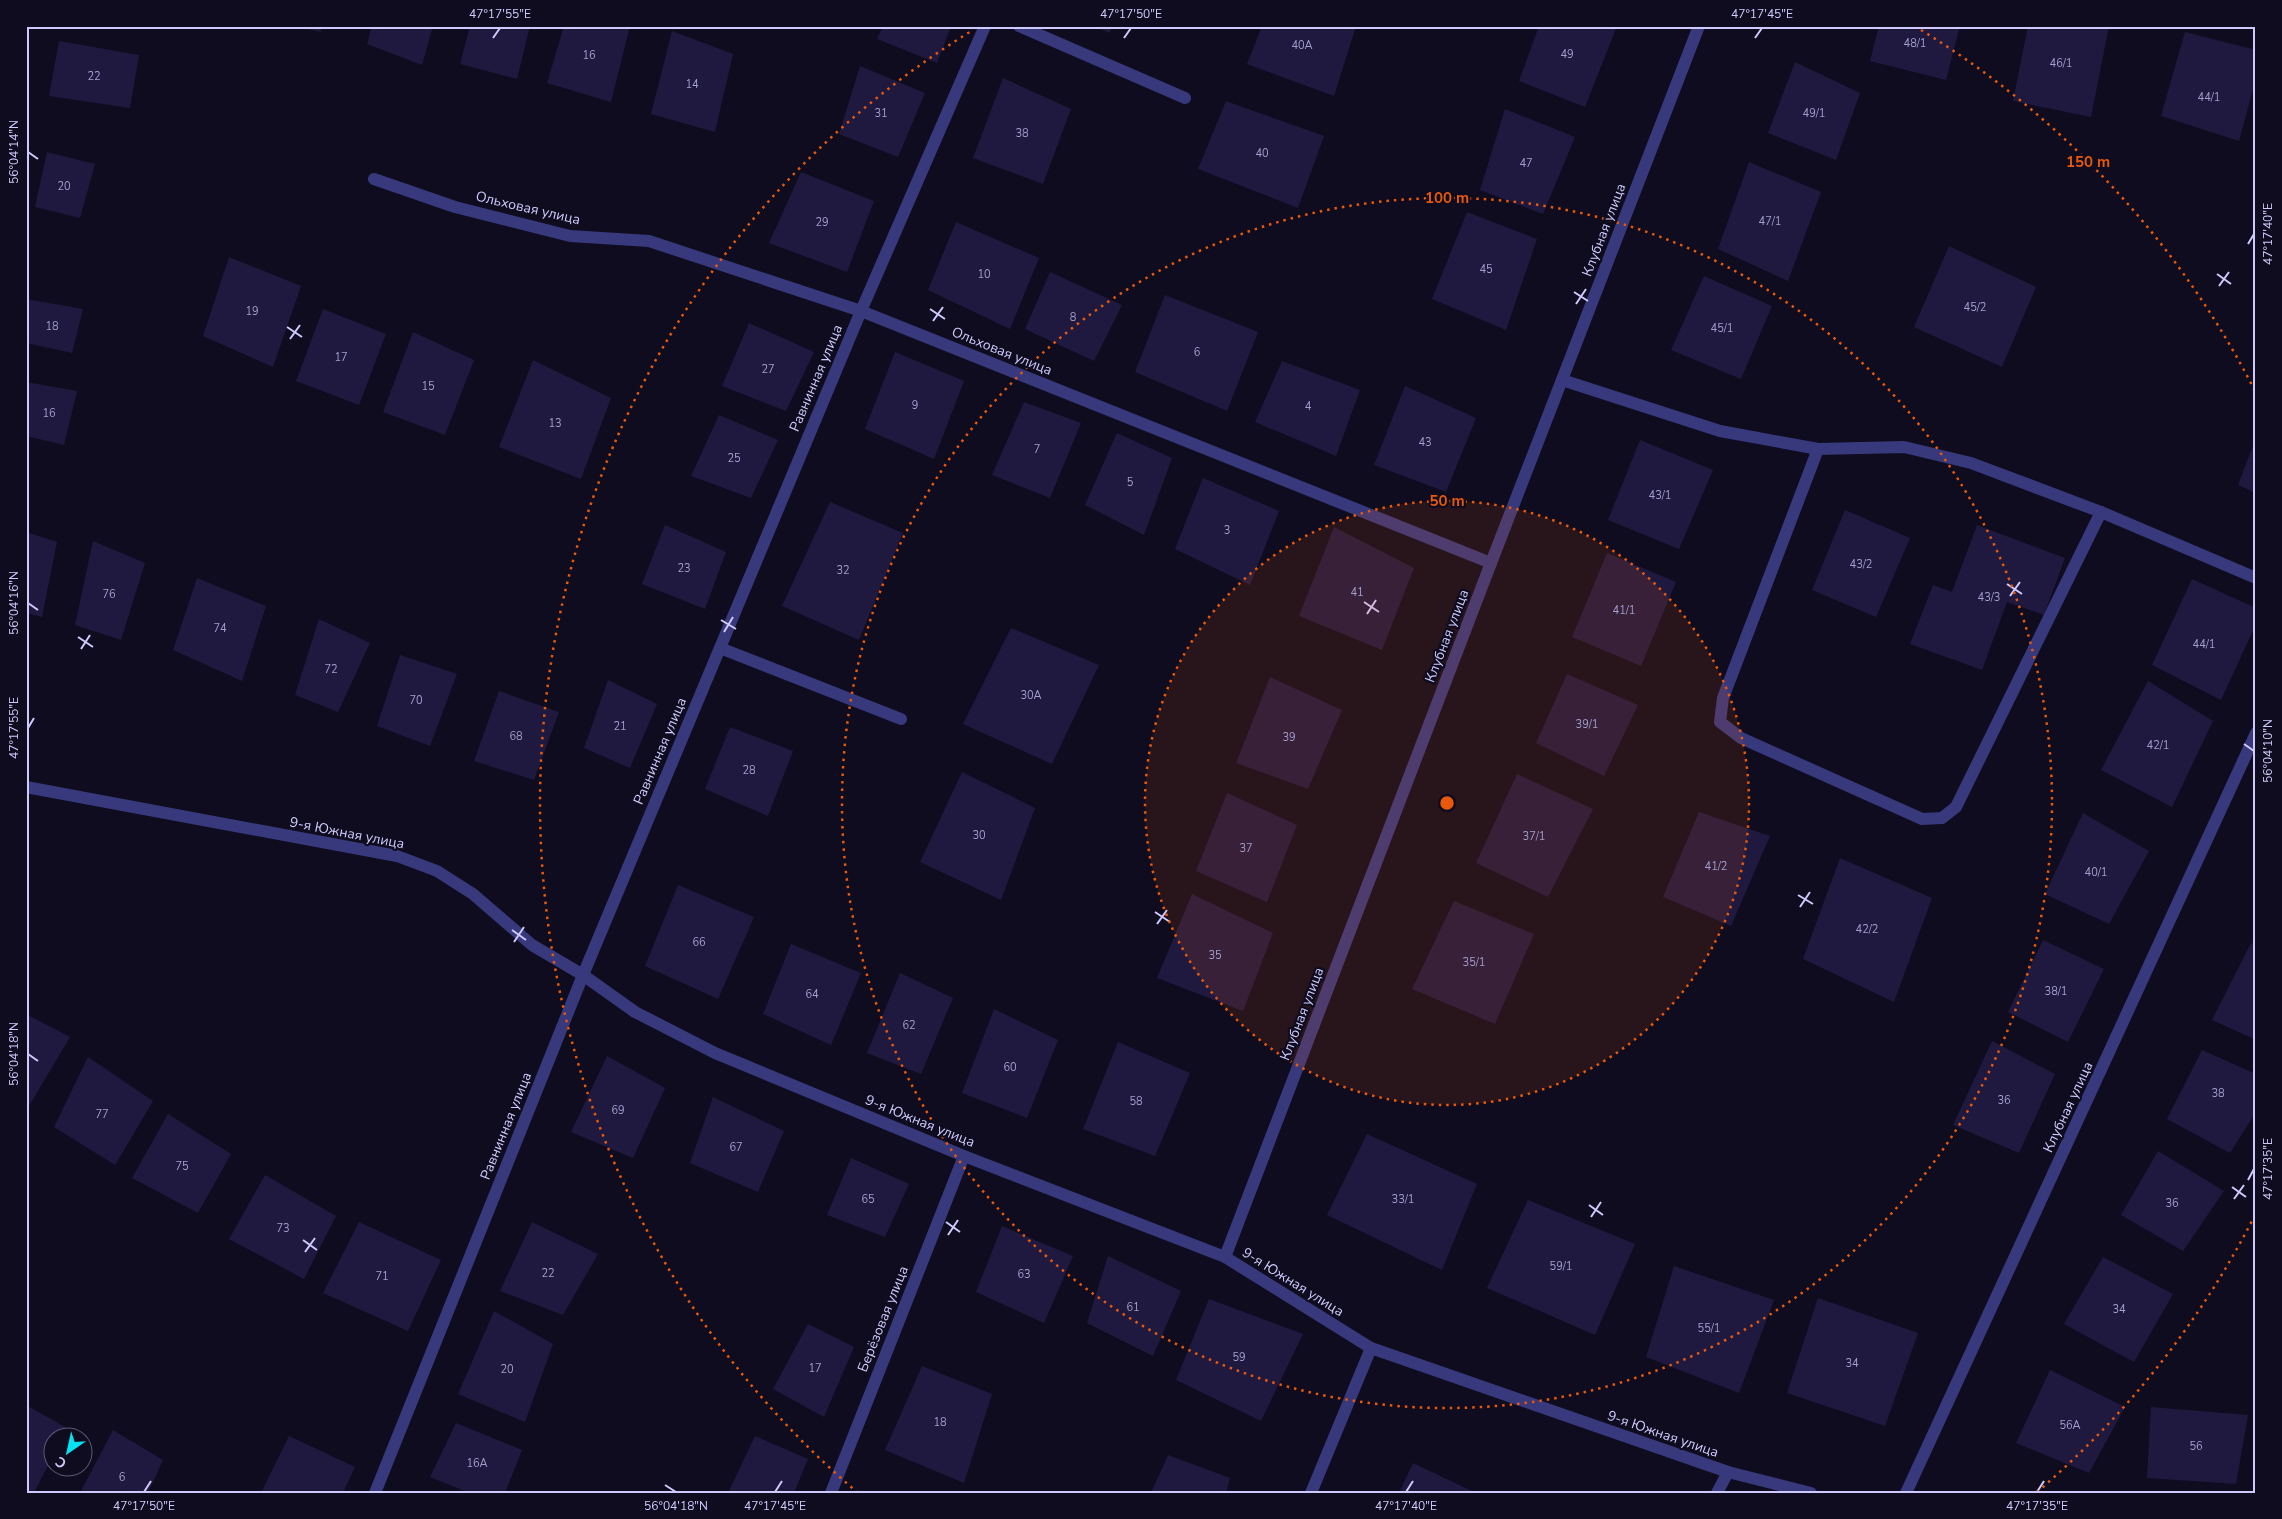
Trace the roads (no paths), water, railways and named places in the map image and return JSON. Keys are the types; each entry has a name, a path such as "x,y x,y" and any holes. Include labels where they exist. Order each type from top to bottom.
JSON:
{"street":[{"name":"Равнинная улица","path":"375,1493 583,975 860,311 985,26"},
{"path":"1018,26 1185,98"},
{"name":"Клубная улица","path":"1225,1257 1699,26"},
{"name":"Ольховая улица","path":"374,179 455,207 570,236 649,241 860,311 1491,563"},
{"path":"1562,380 1720,431 1818,450 1904,447 1971,464 2101,512 2256,578"},
{"path":"1818,450 1723,698 1720,722 1740,738 1922,819 1942,818 1956,807 2101,512"},
{"path":"720,648 901,719"},
{"name":"Клубная улица","path":"1906,1493 2256,733"},
{"name":"9-я Южная улица","path":"26,787 397,856 437,871 473,894 532,945 583,975 635,1012 715,1053 964,1156 1225,1257 1371,1348 1728,1472 1811,1493"},
{"name":"Берёзовая улица","path":"831,1493 964,1156"},
{"path":"1311,1493 1371,1348"},
{"path":"1717,1493 1728,1472"}]}
